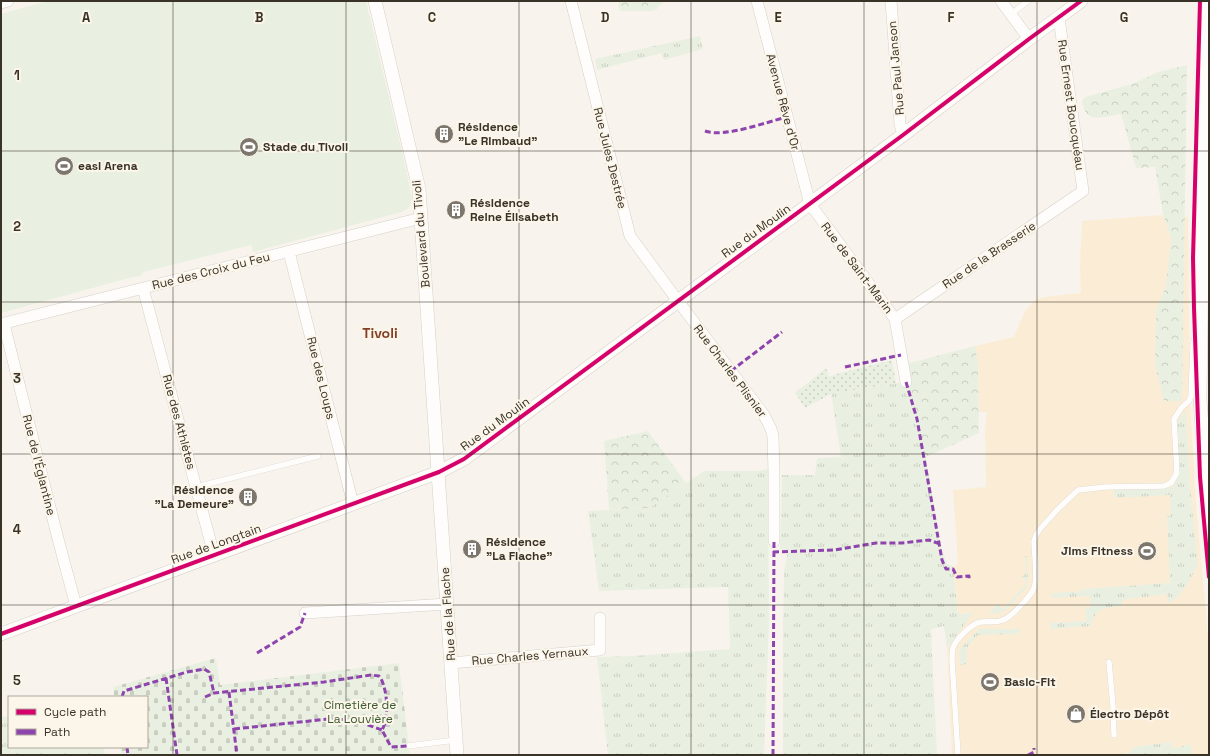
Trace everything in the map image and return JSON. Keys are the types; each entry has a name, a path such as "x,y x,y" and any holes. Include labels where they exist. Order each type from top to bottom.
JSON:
{"street":[{"path":"1,3 8,1"},
{"name":"Boulevard du Tivoli","path":"375,1 420,189 420,218 439,472"},
{"name":"Rue Jules Destrée","path":"571,1 630,236 678,301"},
{"name":"Avenue Rêve d'Or","path":"757,1 810,204"},
{"name":"Rue Paul Janson","path":"891,1 900,124 903,135"},
{"path":"1001,1 1029,39"},
{"name":"Rue du Moulin","path":"439,472 464,459 903,135 1081,1"},
{"path":"1205,1 1200,399 1209,519"},
{"name":"Rue Ernest Boucquéau","path":"1059,18 1084,191"},
{"name":"Rue de la Brasserie","path":"895,319 1084,191"},
{"name":"Rue de Saint-Marin","path":"810,204 895,319 906,382"},
{"name":"Rue des Croix du Feu","path":"3,324 420,218"},
{"name":"Rue des Loups","path":"289,252 353,504"},
{"name":"Rue des Athlètes","path":"143,288 214,555"},
{"name":"Rue Charles Plisnier","path":"678,301 764,415 771,428 773,436 774,541"},
{"name":"Rue de l'Églantine","path":"3,324 76,606"},
{"name":"Rue de Longtain","path":"1,634 439,472"},
{"name":"Rue de la Flache","path":"439,472 457,755"},
{"path":"305,613 447,604"},
{"name":"Rue Charles Yernaux","path":"451,663 600,650 600,618"}],"lane":[{"path":"1011,14 1028,1"},
{"path":"958,755 952,660 953,648 971,626 976,623 1005,620 1030,596 1035,584 1034,541 1036,535 1078,490 1106,487 1164,486 1171,483 1177,473 1174,419 1182,407 1189,401 1191,396 1193,346 1201,307"},
{"path":"196,488 318,456"},
{"path":"1109,662 1114,735"},
{"path":"408,746 456,740"}],"shaded area":[{"path":"1159,215 1188,217 1190,401 1196,503 1209,647 1209,755 952,755 947,648 972,613 958,614 953,566 958,564 953,490 986,487 985,431 987,412 979,412 978,364 975,346 1014,337 1025,311 1035,300 1044,297 1081,293 1080,266 1082,221"}],"green space":[{"name":"Stade du Tivoli","path":"48,1 366,1 404,160 412,199 409,207 398,213 253,252 251,245 143,272 141,276 1,313 1,14"},
{"path":"620,1 664,1 656,10 620,11 618,5"},
{"path":"700,36 703,49 664,60 662,53 597,70 595,59"},
{"path":"1187,65 1182,401 1164,401 1155,365 1156,311 1166,286 1171,238 1163,214 1155,167 1136,168 1121,114 1097,118 1091,117 1084,109 1082,101 1085,97 1132,84 1158,72"},
{"path":"975,346 978,364 979,433 926,457 898,366"},
{"path":"892,360 896,383 831,394 805,408 795,393 826,368 829,377"},
{"path":"903,382 926,457 940,544 947,564 953,566 958,614 973,613 947,648 944,626 931,629 937,755 783,755 784,571 788,552 780,549 782,475 815,475 817,458 841,457 831,394"},
{"path":"1186,411 1190,487 1198,565 1186,586 1176,599 1168,603 1167,594 1122,600 1122,606 1106,608 1098,612 1095,615 1091,626 1050,629 1050,623 1086,621 1086,607 1091,607 1090,596 1052,598 1052,593 1082,591 1082,589 1170,583 1167,516 1170,516 1170,495 1116,498 1114,496 1114,490 1170,488 1175,485 1177,471 1177,425 1179,418"},
{"path":"648,431 686,483 649,508 609,510 604,441"},
{"path":"768,469 769,622 764,755 608,755 597,657 730,649 728,587 599,591 588,511 649,508 704,471 758,471"},
{"path":"1025,556 1027,556 1028,583 1027,587 1003,612 989,614 997,603 1003,609 1027,583 1022,577 1026,573"},
{"path":"979,629 1021,629 1017,634 978,635 970,643 967,649 967,664 960,665 959,652"},
{"name":"Cimetière de La Louvière","path":"216,658 220,685 399,663 410,755 121,755 120,748 148,748 148,696 114,696 113,687"},
{"path":"8,716 8,748 104,748 105,755 1,755 1,717"},
{"path":"1171,742 1172,749 1191,744 1191,755 1095,755 1130,753 1134,747"}],"marked path":[{"path":"705,131 713,133 734,131 787,117"},
{"path":"731,371 782,332"},
{"path":"845,367 901,355"},
{"path":"906,382 917,419 942,560 946,569 953,569 957,577 969,576 969,580"},
{"path":"773,552 834,550 876,543 902,543 929,540 940,544"},
{"path":"773,755 774,541"},
{"path":"257,653 300,627 305,613"},
{"path":"122,696 124,691 187,672 204,669 209,672 214,693"},
{"path":"205,697 214,693 324,682 371,675 379,676 385,690 387,702 386,721 382,730 391,747 408,746"},
{"path":"166,678 177,755"},
{"path":"229,692 237,755"},
{"path":"234,729 328,719 354,720 382,730"},
{"path":"127,748 128,755"},
{"path":"1028,755 1034,752 1034,748"}],"cycle path":[{"path":"1,634 439,472 464,459 903,135 1081,1"},
{"path":"1200,1 1193,258 1200,477 1209,577"}],"place":[{"name":"Résidence \"Le Rimbaud\"","path":"444,134"},
{"name":"Stade du Tivoli","path":"249,147"},
{"name":"easi Arena","path":"64,166"},
{"name":"Résidence Reine Élisabeth","path":"456,210"},
{"name":"Résidence \"La Demeure\"","path":"248,497"},
{"name":"Résidence \"La Flache\"","path":"472,549"},
{"name":"Jims Fitness","path":"1147,551"},
{"name":"Basic-Fit","path":"990,682"},
{"name":"Électro Dépôt","path":"1076,714"}],"district":[{"name":"Tivoli","path":"380,333"}]}
